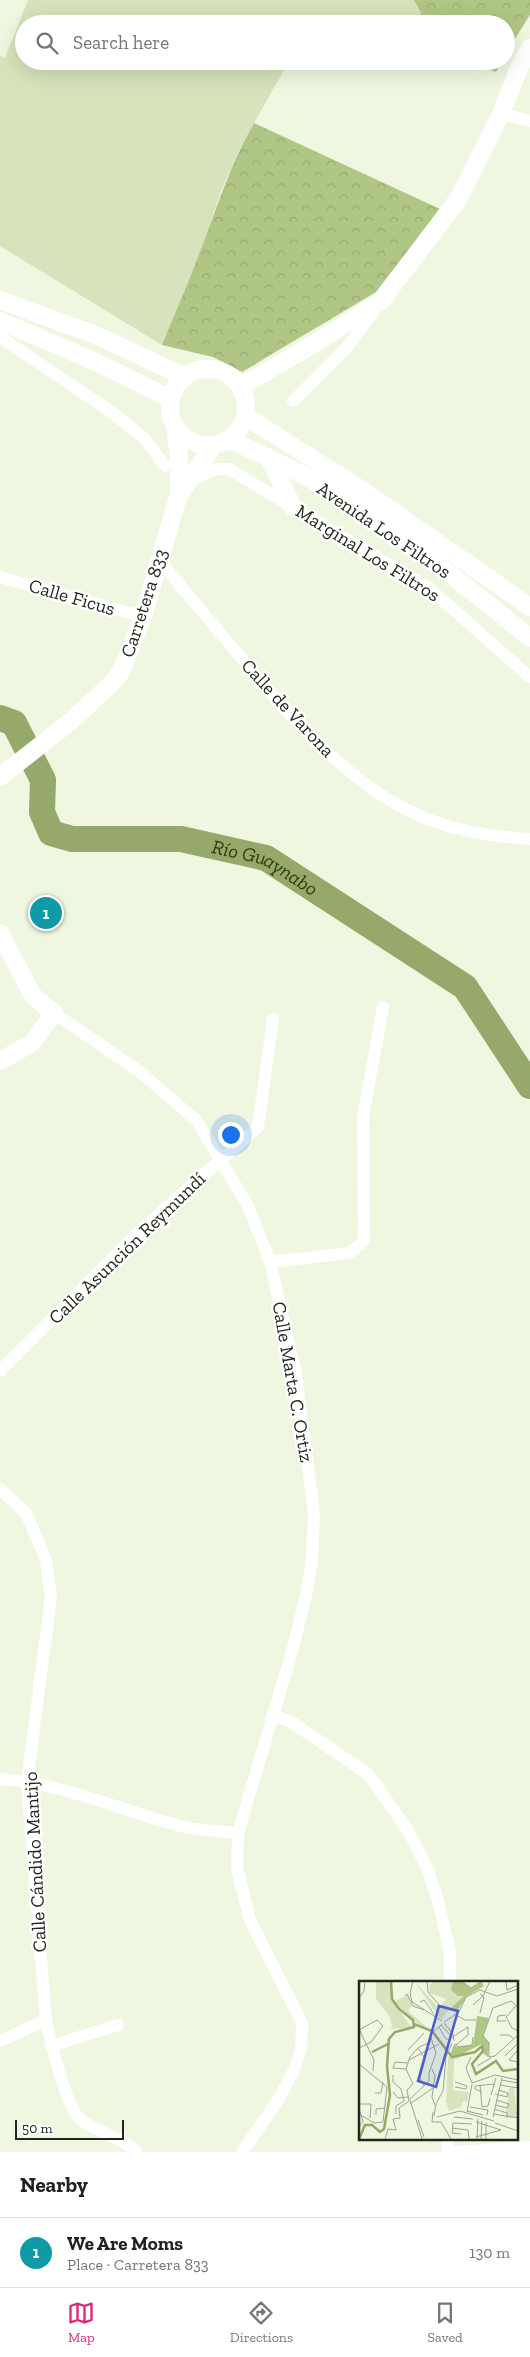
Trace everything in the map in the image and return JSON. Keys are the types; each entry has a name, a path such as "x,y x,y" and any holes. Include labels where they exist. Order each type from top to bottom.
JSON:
{"main road":[{"path":"240,387 312,345 381,301 459,198 501,114 519,68 530,48"},
{"path":"0,300 98,336 185,377"},
{"path":"0,321 98,363 170,399"},
{"path":"202,370 216,370 230,376 240,387 245,401 245,416 239,429 221,442 199,444 175,427 170,414 170,399 177,386 185,377 202,370"},
{"name":"Avenida Los Filtros","path":"245,416 357,487 530,607"},
{"name":"Carretera 833","path":"175,427 184,487"},
{"name":"Avenida Los Filtros","path":"221,442 269,458 334,494 436,564 530,638"},
{"name":"Carretera 833","path":"0,777 71,721 111,684 121,672 143,617 159,560 184,487 221,442"},
{"path":"269,458 293,507"},
{"path":"0,933 33,996 54,1013 32,1043 0,1061"}],"street":[{"path":"501,114 530,120"},
{"path":"293,400 349,345 381,301"},
{"path":"0,336 113,413 144,438 164,466"},
{"name":"Marginal Los Filtros","path":"184,487 217,469 229,469 430,589 530,677"},
{"name":"Calle de Varona","path":"159,560 288,714 345,767 395,803 428,820 454,829 530,839"},
{"name":"Calle Ficus","path":"0,577 143,617"},
{"path":"270,1262 349,1253 364,1241 363,1118 384,1007"},
{"name":"Calle Marta C. Ortiz","path":"54,1013 140,1071 197,1121 248,1206 270,1262 294,1364 314,1514 312,1558 306,1595 273,1716 238,1833 237,1868 250,1920 302,2023 301,2049 294,2070 277,2102 242,2152"},
{"name":"Calle Asunción Reymundí","path":"0,1371 143,1228 258,1128 273,1019"},
{"name":"Calle Cándido Mantijo","path":"0,1489 26,1512 41,1544 49,1577 51,1598 27,1780 46,2020 51,2046 62,2079 79,2118 130,2149"},
{"path":"273,1716 290,1721 369,1775 409,1832 428,1870 438,1901 450,1952 450,1981"},
{"path":"0,1778 27,1780 186,1827 238,1833"},
{"path":"0,2041 46,2020"},
{"path":"51,2046 118,2025"},
{"path":"456,2152 530,2147"}],"green space":[{"path":"28,0 414,0 421,13 421,15 22,15"},
{"path":"414,0 530,0 530,15 515,39 515,15 421,15"},
{"path":"15,33 15,70 284,70 240,148 221,191 199,256 162,345 0,246 0,55 5,58"},
{"path":"254,123 440,209 376,292 242,372 213,357 162,345 194,268 230,172"}],"waterway":[{"name":"Río Guaynabo","path":"0,718 14,723 43,780 42,812 51,833 72,839 181,839 266,858 465,987 530,1086"}],"place":[{"name":"We Are Moms","path":"46,913"}]}
